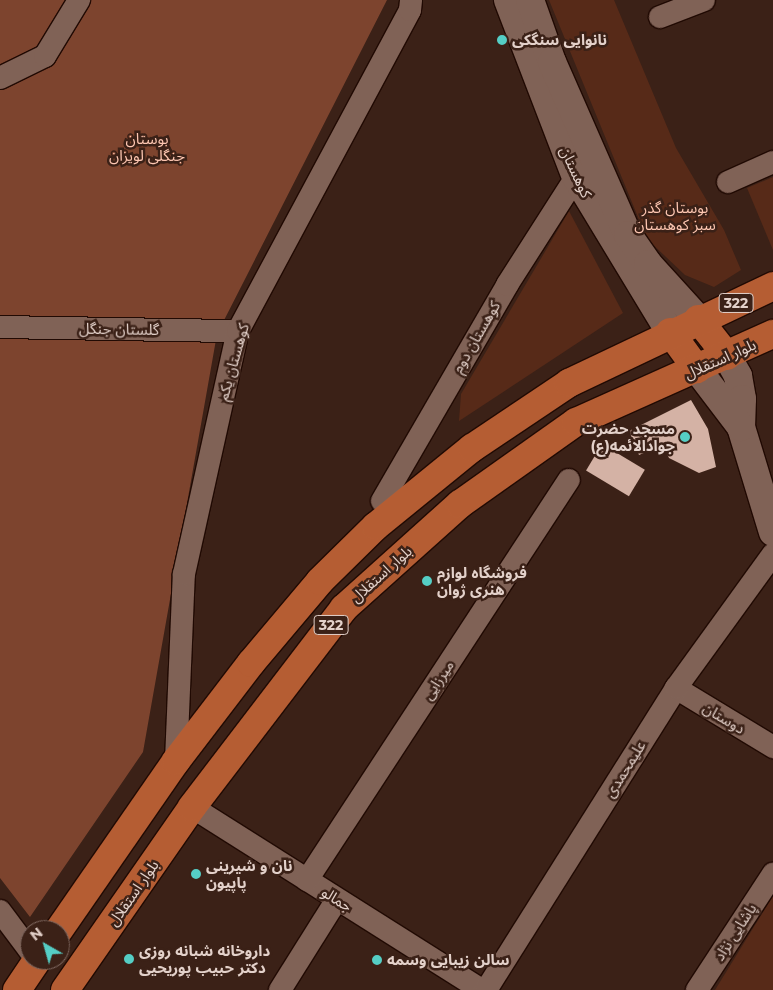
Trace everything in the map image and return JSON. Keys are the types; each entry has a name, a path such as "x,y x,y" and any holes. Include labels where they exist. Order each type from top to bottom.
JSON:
{"main road":[{"name":"کوهستان","path":"508,0 584,167 670,332"},
{"name":"کوهستان","path":"530,0 584,167 648,264 698,319"},
{"name":"322","path":"66,920 176,761 320,581 376,526 472,448 569,382 670,332 773,286"},
{"path":"698,319 727,356 742,399 741,427"},
{"path":"670,332 741,427 771,520"},
{"name":"بلوار استقلال","path":"65,990 192,807 344,608 460,504 576,422 773,334"},
{"path":"17,990 30,970"}],"street":[{"path":"0,78 45,56 79,0"},
{"path":"660,17 704,0"},
{"name":"کوهستان یکم","path":"176,761 184,574 238,331 413,3"},
{"path":"728,182 773,162"},
{"name":"کوهستان دوم","path":"382,501 507,285 584,167"},
{"name":"گلستان جنگل","path":"0,327 238,331"},
{"name":"میرزایی","path":"307,880 569,480"},
{"name":"علیمحمدی","path":"484,990 676,688 773,554"},
{"name":"دوستان","path":"676,688 773,747"},
{"name":"جمالو","path":"192,807 484,990"},
{"name":"پاشایی نژاد","path":"697,990 773,874"},
{"path":"280,990 337,899"},
{"path":"0,911 20,938"}],"green space":[{"name":"بوستان جنگلی لویزان","path":"0,0 387,0 217,334 143,752 30,917 0,878"},
{"name":"بوستان گذر سبز کوهستان","path":"549,0 614,0 676,148 724,230 741,270 714,287 685,275 647,239"},
{"path":"773,177 773,250 747,188"},
{"path":"569,211 623,313 459,421 461,394"},
{"path":"773,896 773,990 715,990"}],"building":[{"name":"مسجد حضرت جوادالائمه(ع)","path":"691,400 708,429 716,467 699,473 669,458 663,445 639,455 629,431"},
{"path":"602,444 645,470 629,496 586,471"}],"place":[{"name":"نانوایی سنگکی","path":"502,40"},
{"name":"مسجد حضرت جوادالائمه(ع)","path":"685,437"},
{"name":"فروشگاه لوازم هنری ژوان","path":"427,581"},
{"name":"نان و شیرینی پاپیون","path":"196,874"},
{"name":"داروخانه شبانه روزی دکتر حبیب پوریحیی","path":"129,959"},
{"name":"سالن زیبایی وسمه","path":"377,960"}]}
